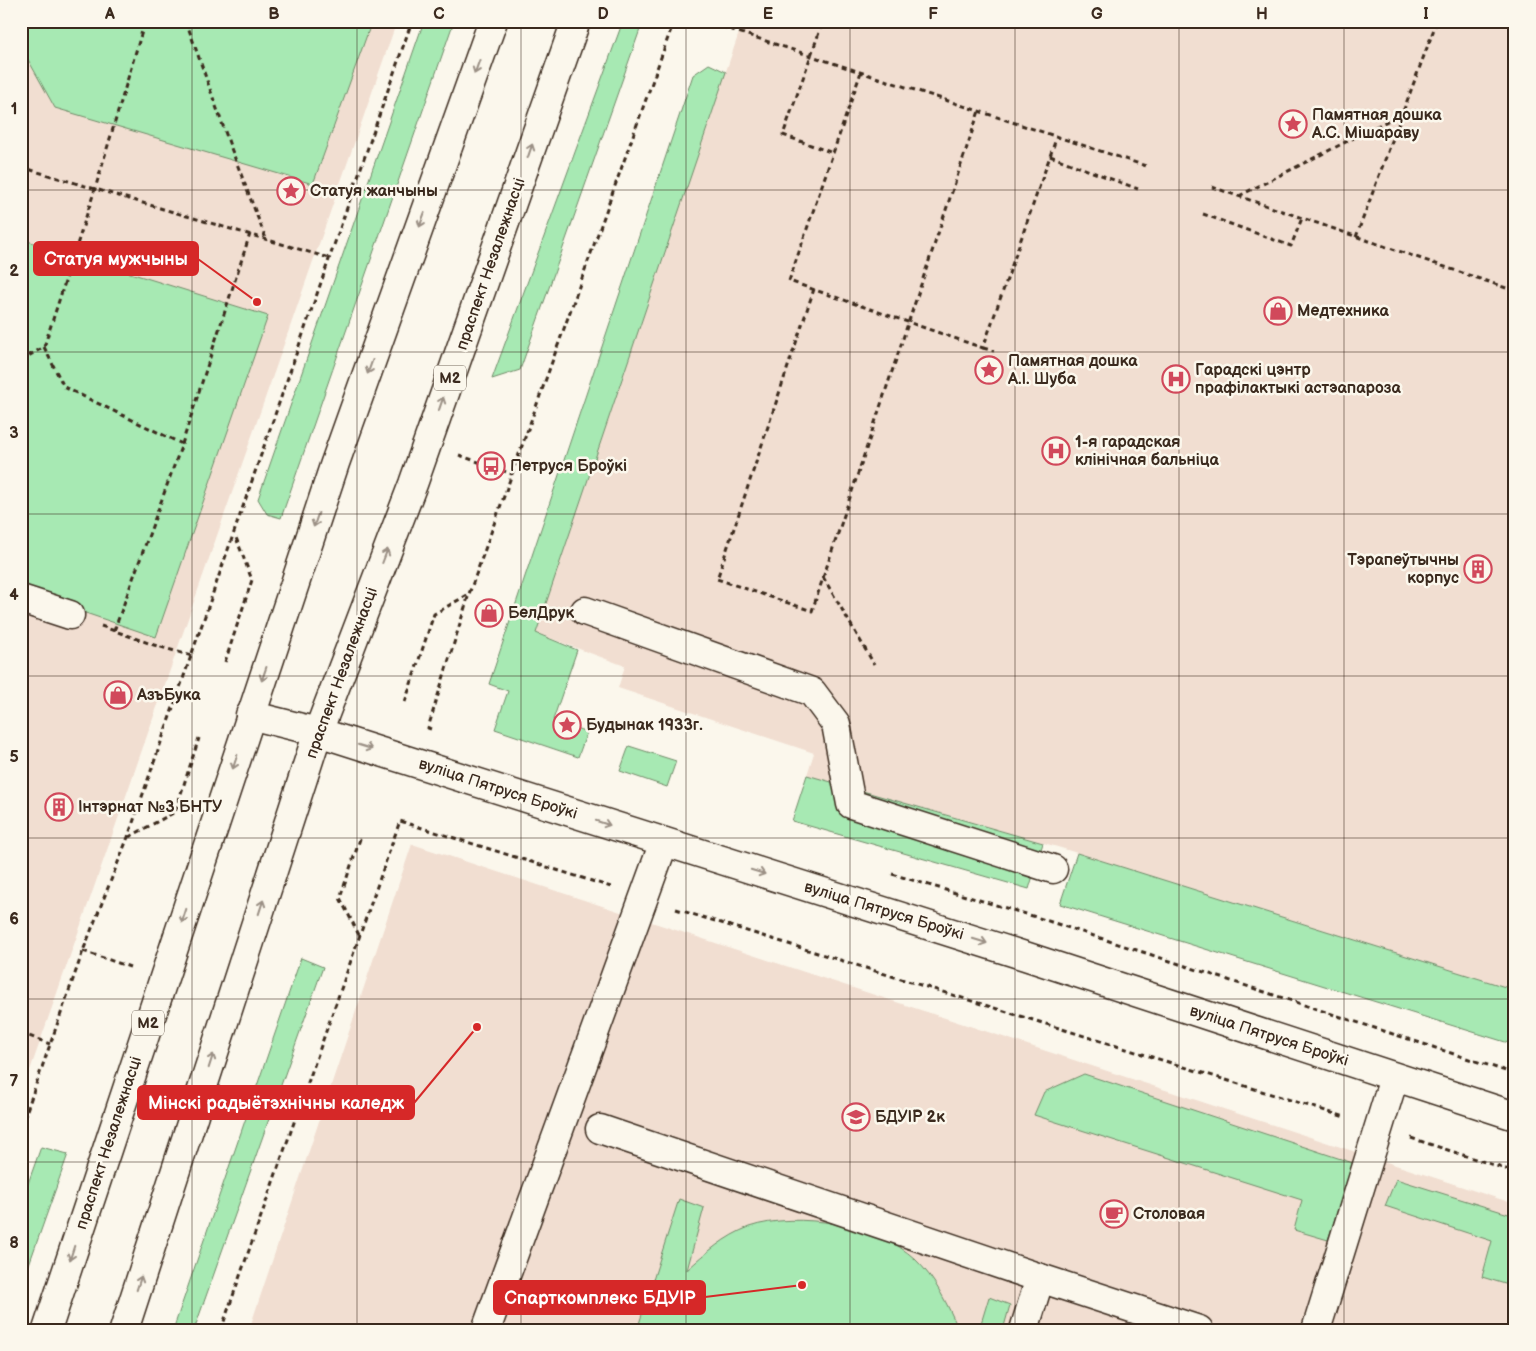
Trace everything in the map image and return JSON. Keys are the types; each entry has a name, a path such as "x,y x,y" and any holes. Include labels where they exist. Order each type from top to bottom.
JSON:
{"main road":[{"name":"праспект Незалежнасці","path":"47,1330 335,463 493,21"},
{"name":"праспект Незалежнасці","path":"124,1330 318,732 413,484 576,21"},
{"path":"21,599 70,615"},
{"path":"585,611 812,692 836,724 851,804 1053,869"},
{"name":"вуліца Пятруся Броўкі","path":"250,715 318,732 1025,956 1515,1116"},
{"path":"486,1330 664,842"},
{"path":"1316,1330 1377,1127 1394,1078"},
{"path":"600,1129 1199,1330"},
{"path":"1024,1330 1040,1278"}],"path":[{"path":"21,24 28,21"},
{"path":"21,360 44,347 95,189 145,21"},
{"path":"186,21 229,143 266,239"},
{"path":"21,1127 83,951 128,837 192,656 328,258 412,21"},
{"path":"428,728 469,594 674,21"},
{"path":"705,21 1146,166"},
{"path":"814,21 822,24 783,135 833,153"},
{"path":"1356,237 1437,21"},
{"path":"861,72 789,281 994,351"},
{"path":"814,289 717,579 812,611 980,111"},
{"path":"1239,196 1402,114"},
{"path":"983,348 1056,136"},
{"path":"1050,156 1138,189"},
{"path":"21,167 328,258"},
{"path":"1212,187 1515,291"},
{"path":"1204,214 1291,246 1302,218"},
{"path":"114,631 182,444 250,234"},
{"path":"44,347 64,387 182,444"},
{"path":"491,466 512,474"},
{"path":"225,662 252,580 234,534"},
{"path":"823,576 874,664"},
{"path":"405,702 434,614 469,594"},
{"path":"70,615 192,656"},
{"path":"128,837 175,812 199,738"},
{"path":"221,1330 400,821 643,897 671,908 1377,1127 1515,1172"},
{"path":"359,936 340,898 361,836"},
{"path":"83,951 163,977"},
{"path":"21,1032 50,1044"}],"shaded area":[{"path":"21,21 397,21 21,1096"},
{"name":"1-я гарадская клінічная бальніца","path":"743,21 1515,21 1515,990 1061,848 807,775 814,753 618,688 625,666 536,633"},
{"path":"412,844 1515,1204 1515,1330 249,1330"}],"green space":[{"path":"21,21 372,21 313,184 55,108 21,47"},
{"path":"424,21 454,21 281,518 267,514 258,499"},
{"path":"623,21 643,21 520,370 492,379"},
{"path":"709,64 726,72 536,633 577,650 553,720 587,732 578,757 495,729 508,691 489,684 693,75"},
{"path":"21,239 268,316 156,637 21,591"},
{"path":"629,746 676,761 667,787 620,771"},
{"path":"807,775 1043,843 1029,889 792,821"},
{"path":"1077,853 1515,990 1515,1045 1060,904"},
{"path":"301,958 323,967 194,1330 173,1330"},
{"path":"1084,1074 1353,1163 1328,1240 1294,1230 1302,1200 1034,1115 1044,1092"},
{"path":"41,1147 68,1154 21,1287 21,1203"},
{"path":"1396,1179 1515,1216 1515,1287 1482,1277 1492,1241 1385,1206"},
{"path":"679,1199 704,1208 687,1270 724,1240 749,1227 768,1222 790,1220 813,1221 859,1229 899,1247 915,1259 935,1283 959,1330 637,1330"},
{"path":"989,1297 1010,1305 1003,1330 979,1330"}],"place":[{"name":"Памятная дошка А.С. Мішараву","path":"1293,124"},
{"name":"Статуя жанчыны","path":"291,191"},
{"name":"Статуя мужчыны","path":"257,302"},
{"name":"Медтехника","path":"1278,311"},
{"name":"Памятная дошка А.І. Шуба","path":"989,370"},
{"name":"Гарадскі цэнтр прафілактыкі астэапароза","path":"1176,379"},
{"name":"1-я гарадская клінічная бальніца","path":"1056,451"},
{"name":"Петруся Броўкі","path":"491,466"},
{"name":"Тэрапеўтычны корпус","path":"1478,569"},
{"name":"БелДрук","path":"489,613"},
{"name":"АзъБука","path":"118,695"},
{"name":"Будынак 1933г.","path":"567,725"},
{"name":"Інтэрнат №3 БНТУ","path":"59,807"},
{"name":"Мінскі радыётэхнічны каледж","path":"477,1027"},
{"name":"БДУІР 2к","path":"856,1117"},
{"name":"Столовая","path":"1114,1214"},
{"name":"Спарткомплекс БДУІР","path":"802,1285"}]}
